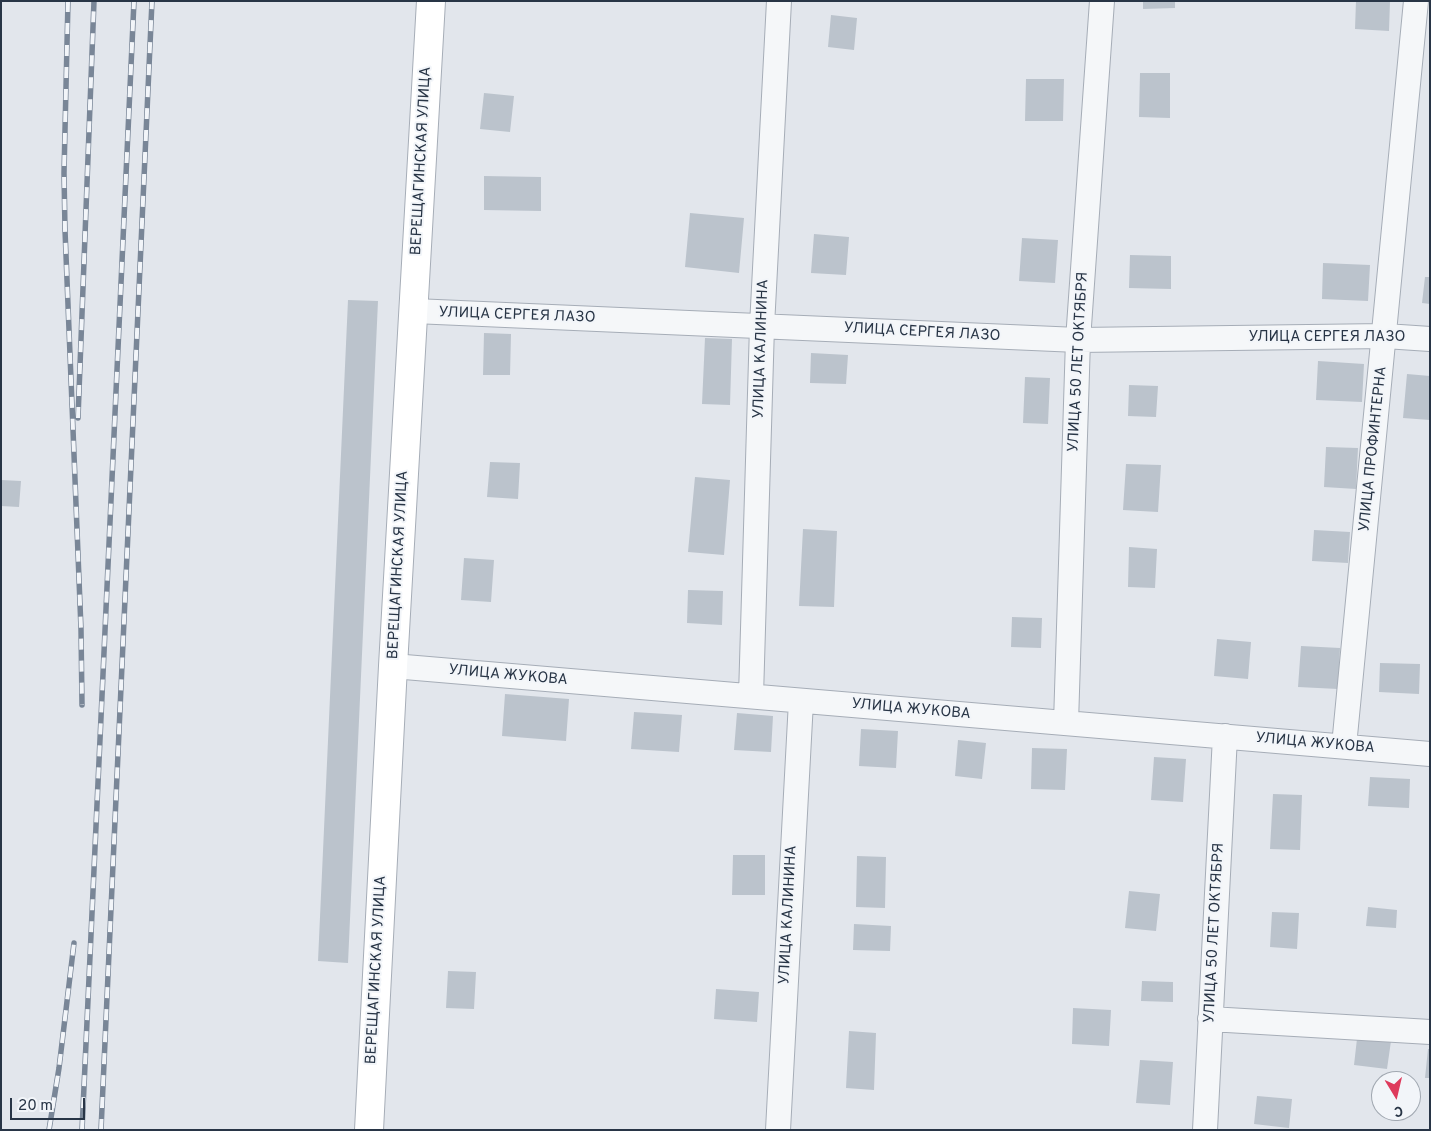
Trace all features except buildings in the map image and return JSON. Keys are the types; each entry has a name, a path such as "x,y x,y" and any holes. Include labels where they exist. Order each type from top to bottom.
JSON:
{"main road":[{"name":"ВЕРЕЩАГИНСКАЯ УЛИЦА","path":"369,1130 392,666 431,1"}],"street":[{"name":"УЛИЦА КАЛИНИНА","path":"751,696 762,326 779,1"},
{"name":"УЛИЦА 50 ЛЕТ ОКТЯБРЯ","path":"1066,723 1078,340 1102,1"},
{"name":"УЛИЦА ПРОФИНТЕРНА","path":"1344,746 1416,1"},
{"name":"УЛИЦА СЕРГЕЯ ЛАЗО","path":"414,312 1078,340 1385,336 1430,339"},
{"name":"УЛИЦА ЖУКОВА","path":"392,666 1430,754"},
{"name":"УЛИЦА КАЛИНИНА","path":"778,1130 801,701"},
{"name":"УЛИЦА 50 ЛЕТ ОКТЯБРЯ","path":"1205,1130 1226,736"},
{"path":"1210,1019 1430,1032"}],"railway":[{"path":"68,1 64,173 65,230 81,629 82,705"},
{"path":"78,418 94,1"},
{"path":"82,1130 134,1"},
{"path":"101,1130 152,1"},
{"path":"49,1130 59,1068 74,943"}]}
